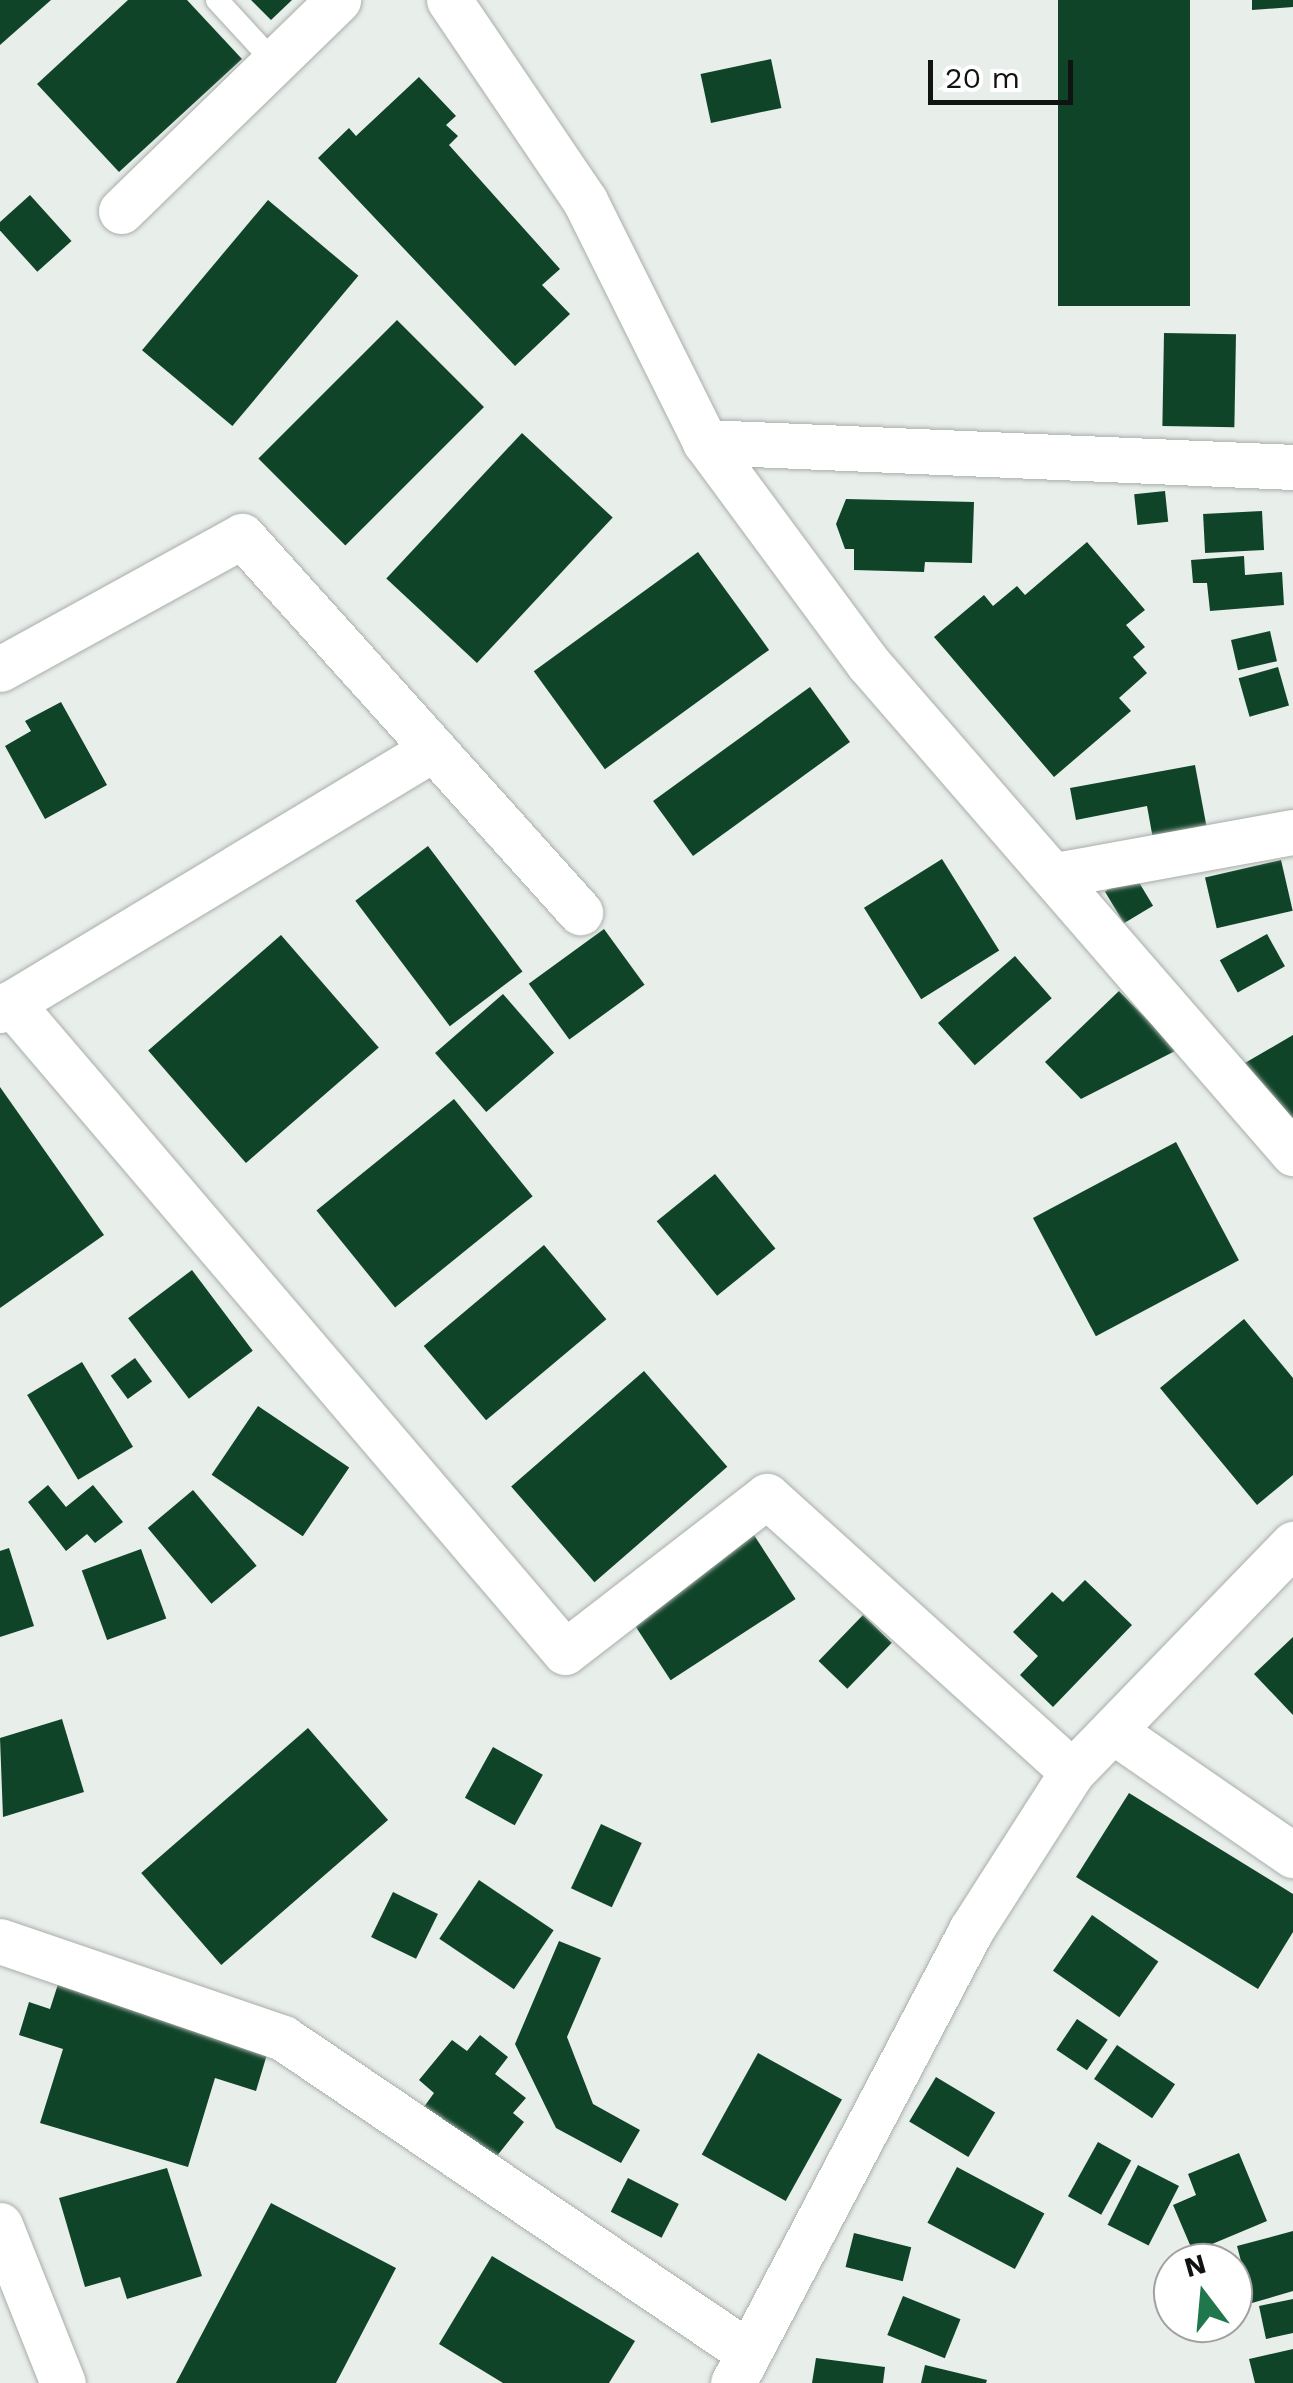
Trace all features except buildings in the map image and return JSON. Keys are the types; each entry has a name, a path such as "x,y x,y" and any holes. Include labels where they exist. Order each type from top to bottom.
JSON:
{"street":[{"path":"120,211 338,0"},
{"path":"450,0 585,201 705,442 868,663 1056,875 1293,1153"},
{"path":"705,442 1293,467"},
{"path":"0,669 242,536 580,912"},
{"path":"432,749 6,1006 565,1652 767,1496 1072,1772"},
{"path":"1056,875 1293,832"},
{"path":"0,1941 283,2038 741,2368 971,1930 1072,1772 1293,1544"},
{"path":"1113,1732 1293,1855"},
{"path":"0,2225 64,2383"}],"lane":[{"path":"217,0 274,62"}]}
